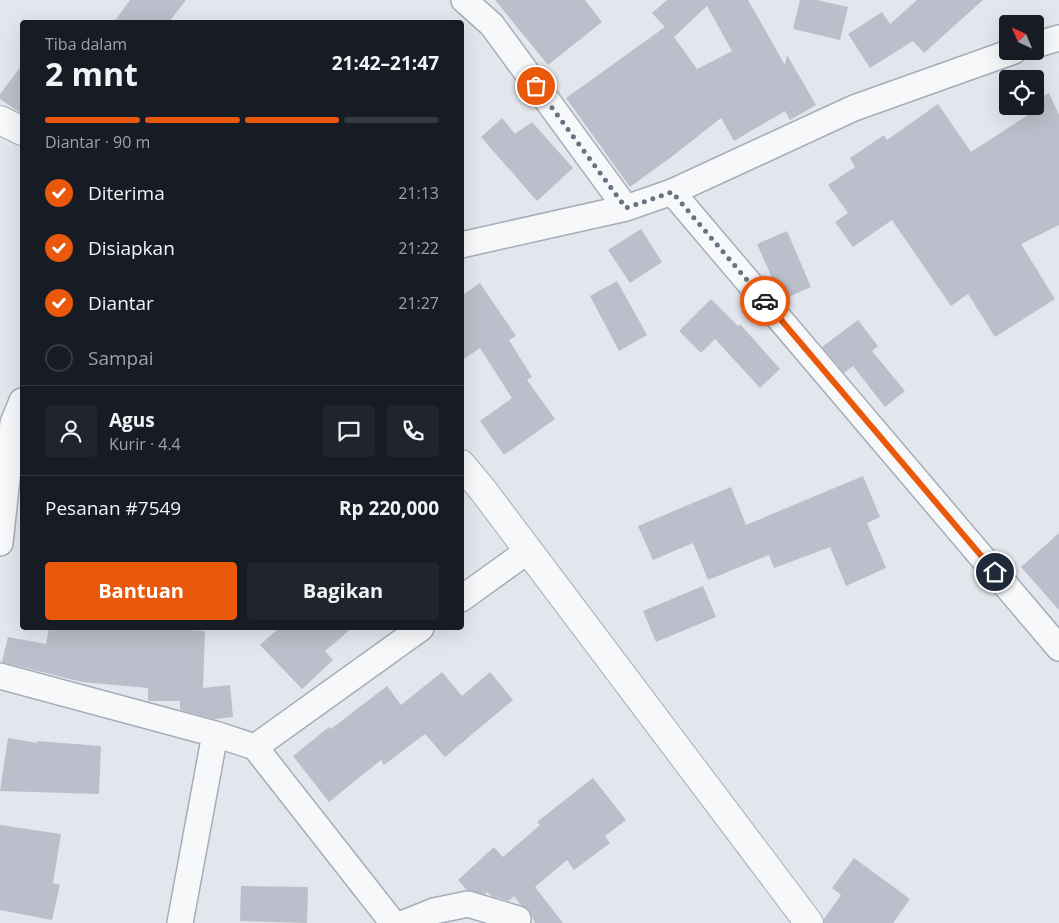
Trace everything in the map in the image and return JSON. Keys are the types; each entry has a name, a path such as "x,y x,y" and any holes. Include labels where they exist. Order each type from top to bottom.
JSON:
{"street":[{"path":"464,0 492,25 626,208"},
{"path":"1044,42 1059,38"},
{"path":"464,244 626,208 672,192 854,108 999,56"},
{"path":"0,120 20,130"},
{"path":"672,192 1059,648"},
{"path":"0,543 13,423 20,406"},
{"path":"464,468 529,550 809,923"},
{"path":"464,597 529,550"},
{"path":"255,747 418,630"},
{"path":"0,676 215,734 255,747 393,923"},
{"path":"180,923 215,734"},
{"path":"404,923 434,911 468,904 518,919"}],"building":[{"path":"130,0 186,0 171,20 115,20"},
{"path":"495,0 585,0 602,22 548,65"},
{"path":"667,0 748,0 785,65 787,55 816,105 790,120 785,111 734,141 721,118 630,187 566,98 665,27 652,13","holes":["707,6 732,51 697,69 674,37"]},
{"path":"800,0 817,0 848,7 840,40 793,29"},
{"path":"917,0 983,0 924,53 913,41 870,68 848,34 882,12 890,24"},
{"path":"20,68 20,113 0,99 0,94"},
{"path":"1049,93 1059,115 1059,225 1021,244 1055,299 995,337 968,294 951,306 892,220 853,247 835,222 848,213 828,185 855,167 850,158 884,135 887,140 938,104 971,152 1028,115 1044,115 1044,96"},
{"path":"502,118 515,134 532,122 573,168 537,201 481,137"},
{"path":"641,229 662,262 630,283 608,250"},
{"path":"787,231 811,287 782,300 757,244"},
{"path":"617,281 647,335 619,351 590,296"},
{"path":"480,283 516,336 509,340 532,377 527,380 555,419 504,455 480,421 512,398 480,348 464,359 464,294"},
{"path":"711,299 738,326 740,324 780,369 760,388 715,339 701,353 679,331"},
{"path":"858,320 878,346 872,351 905,391 885,407 853,366 844,373 822,347"},
{"path":"863,476 880,517 867,523 886,568 846,586 830,547 774,568 769,555 708,580 693,543 653,560 638,526 731,487 746,525"},
{"path":"1059,533 1059,610 1021,567"},
{"path":"703,586 716,617 656,642 643,611"},
{"path":"49,630 205,631 203,688 230,685 233,717 214,719 180,710 180,701 148,701 148,688 82,682 2,662 8,637 46,644"},
{"path":"277,630 350,630 325,651 333,660 302,689 260,645"},
{"path":"442,672 462,696 490,672 513,700 445,757 425,734 384,765 381,760 329,802 293,756 329,727 331,729 387,686 401,705"},
{"path":"8,738 37,743 37,741 101,746 99,794 0,791"},
{"path":"593,778 626,820 605,836 610,843 574,870 567,860 535,887 563,923 535,923 529,910 521,905 514,896 509,901 491,896 488,892 485,894 467,890 458,880 494,847 503,857 540,825 537,822"},
{"path":"0,825 61,834 53,883 60,885 52,920 0,910"},
{"path":"854,858 910,899 893,923 824,923 824,919 841,895 832,888"},
{"path":"241,886 308,887 307,923 240,921"}],"way so far":[{"path":"536,86 626,208 672,192 765,301"}],"route":[{"path":"765,301 995,572"}]}
